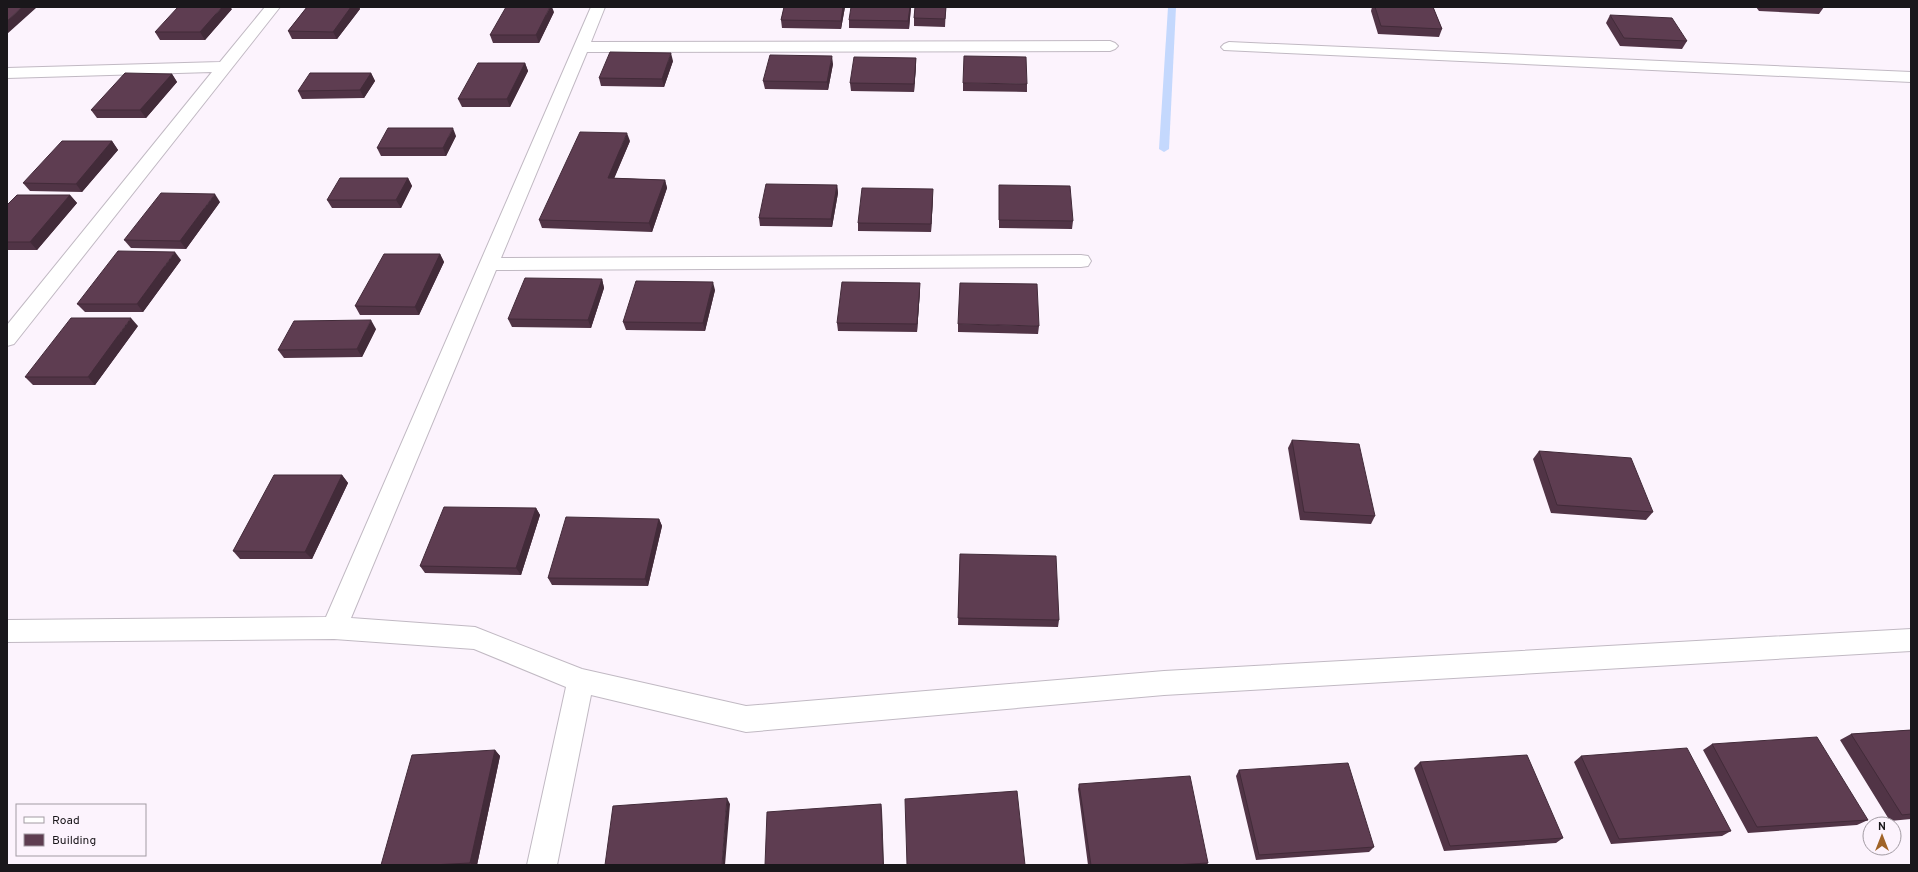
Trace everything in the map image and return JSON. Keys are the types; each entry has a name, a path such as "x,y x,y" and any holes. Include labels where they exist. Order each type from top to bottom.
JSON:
{"street":[{"path":"7,339 273,7"},
{"path":"334,628 598,7"},
{"path":"581,47 1110,46"},
{"path":"1229,47 1911,78"},
{"path":"7,73 224,67"},
{"path":"489,264 1082,261"},
{"path":"7,631 334,628 475,638 581,681 746,719 1164,683 1911,640"},
{"path":"542,865 581,681"}],"building":[{"path":"7,7 22,7 7,21"},
{"path":"178,7 222,7 200,32 155,32"},
{"path":"307,7 351,7 333,32 288,31"},
{"path":"506,7 550,7 536,35 490,35"},
{"path":"784,7 843,7 841,21 781,20"},
{"path":"851,7 910,7 908,21 849,20"},
{"path":"915,7 946,7 945,19 914,18"},
{"path":"1375,7 1433,7 1442,29 1381,26"},
{"path":"1610,15 1672,18 1687,41 1624,38"},
{"path":"610,52 671,53 662,79 599,78"},
{"path":"770,55 832,56 827,82 763,81"},
{"path":"964,56 1026,57 1027,84 963,83"},
{"path":"854,57 916,58 914,84 850,83"},
{"path":"478,63 525,63 507,99 458,99"},
{"path":"125,73 172,74 140,110 91,110"},
{"path":"310,73 371,73 360,90 298,91"},
{"path":"388,128 453,128 443,148 377,148"},
{"path":"580,132 627,133 608,178 665,180 649,223 539,220"},
{"path":"62,141 112,141 76,184 23,183"},
{"path":"340,178 408,178 396,200 327,200"},
{"path":"766,184 837,185 831,219 759,218"},
{"path":"999,185 1070,186 1073,221 999,220"},
{"path":"862,188 933,189 931,224 858,223"},
{"path":"161,193 215,194 180,241 124,240"},
{"path":"17,195 70,195 30,242 7,242 7,205"},
{"path":"118,251 175,252 137,304 77,304"},
{"path":"384,254 440,254 415,307 355,306"},
{"path":"525,278 602,279 588,320 508,319"},
{"path":"636,281 713,282 703,323 623,322"},
{"path":"842,282 920,283 917,324 837,323"},
{"path":"960,283 1037,284 1039,326 958,324"},
{"path":"71,318 131,318 88,377 25,377"},
{"path":"371,320 357,349 278,350 294,321"},
{"path":"1292,440 1359,444 1375,516 1304,512"},
{"path":"1539,451 1631,458 1653,512 1557,505"},
{"path":"274,475 342,475 305,552 233,551"},
{"path":"444,507 536,508 516,568 420,566"},
{"path":"566,517 659,519 645,579 548,578"},
{"path":"960,554 1056,556 1059,620 958,618"},
{"path":"1911,730 1911,814 1902,815 1851,734"},
{"path":"1817,737 1866,816 1862,816 1862,820 1757,827 1712,744"},
{"path":"1687,748 1731,831 1619,839 1581,756"},
{"path":"495,750 470,863 381,865 412,755"},
{"path":"1527,755 1563,838 1450,846 1420,762"},
{"path":"1348,763 1374,847 1259,855 1239,770"},
{"path":"1190,776 1208,863 1174,865 1091,865 1079,784"},
{"path":"1017,791 1025,865 907,865 905,799"},
{"path":"727,798 722,865 605,865 613,806"},
{"path":"881,804 883,865 765,865 767,812"}],"waterway":[{"path":"1164,149 1172,7"}]}
